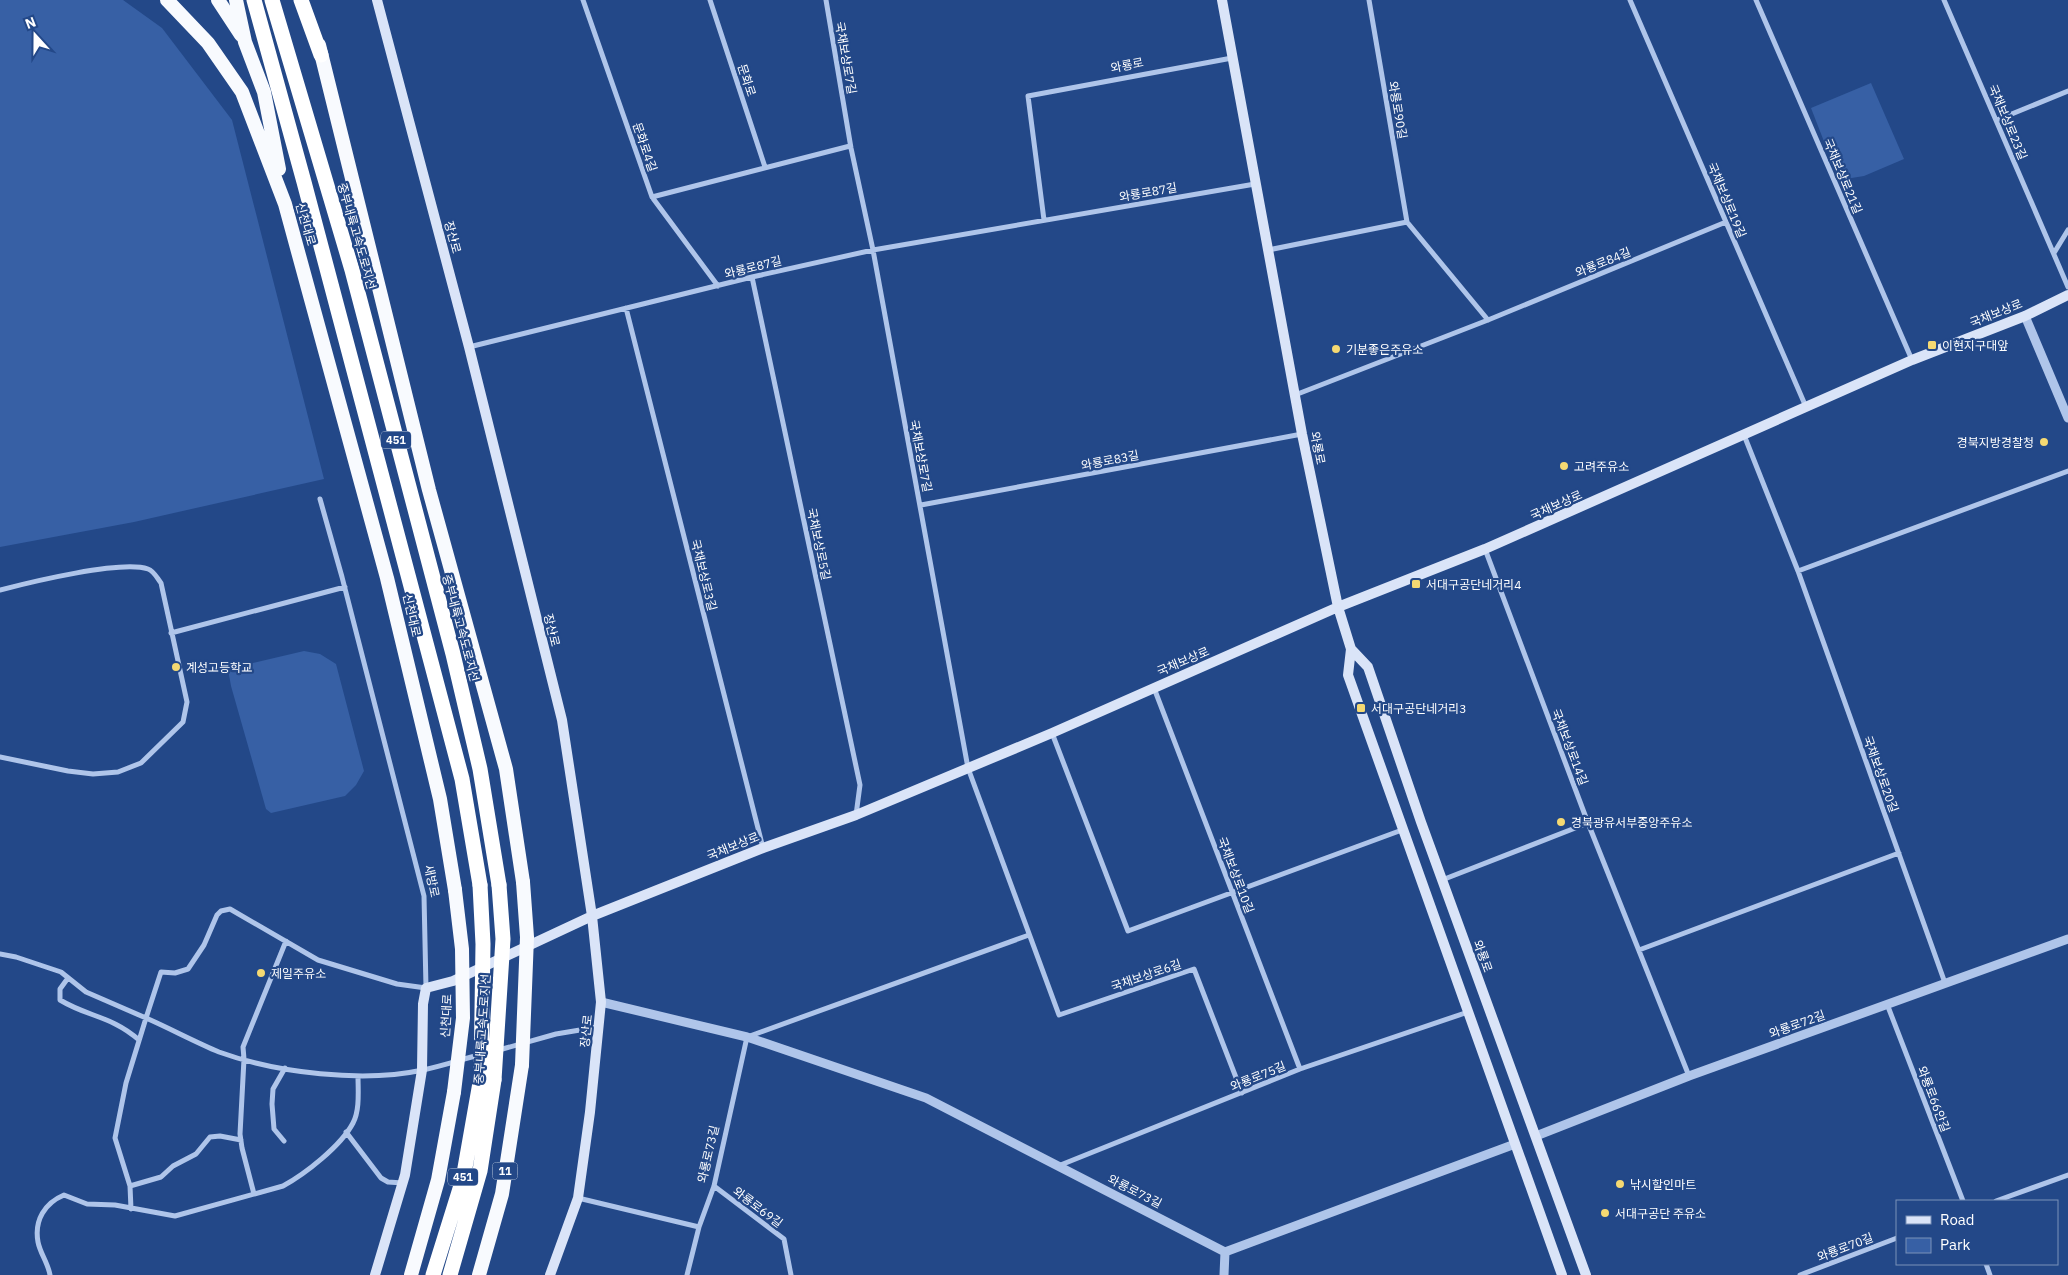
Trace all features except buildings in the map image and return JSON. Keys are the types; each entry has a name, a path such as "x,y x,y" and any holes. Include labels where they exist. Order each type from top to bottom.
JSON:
{"highway":[{"name":"신천대로","path":"167,0 208,43 242,92 285,204 388,578 440,799 455,890 462,950 463,1018 454,1092 438,1180 411,1275"},
{"path":"218,0 245,42"},
{"path":"236,0 245,42 264,92 285,204"},
{"name":"중부내륙고속도로지선","path":"254,0 307,191 462,779 480,885 487,1078 463,1179 433,1275"},
{"name":"중부내륙고속도로지선","path":"272,0 352,270 453,654 480,769 499,885 503,938 487,1078 480,1171 450,1275"},
{"path":"301,0 321,55"},
{"path":"309,0 321,55"},
{"name":"11","path":"321,55 429,490 506,769 523,882 527,938 522,1065 502,1194 479,1275"}],"main road":[{"name":"장산로","path":"377,0 469,347 562,720 592,916 601,1002 578,1198 550,1275"},
{"name":"와룡로","path":"1222,0 1302,434 1338,607 1351,649 1348,675 1562,1275"},
{"name":"국채보상로","path":"426,988 453,981 592,916 763,848 856,815 1052,733 1338,607 1485,550 1912,360 2025,316 2068,295"},
{"name":"와룡로","path":"1351,649 1368,667 1442,880 1586,1275"},
{"name":"새방로","path":"375,1275 403,1182 422,1070 423,1004 426,988"}],"street":[{"name":"문화로4길","path":"583,0 652,197 718,286"},
{"name":"문화로","path":"710,0 765,167"},
{"name":"국채보상로7길","path":"826,0 851,148 873,250 968,768"},
{"name":"와룡로90길","path":"1369,0 1407,222"},
{"name":"국채보상로19길","path":"1630,0 1806,407"},
{"name":"국채보상로21길","path":"1756,0 1912,360"},
{"name":"국채보상로23길","path":"1944,0 2068,287"},
{"name":"와룡로","path":"1044,220 1028,96 1232,58"},
{"path":"1997,120 2068,91"},
{"path":"652,197 850,146 851,148"},
{"name":"와룡로87길","path":"469,347 752,277 873,250 1255,184"},
{"path":"1268,250 1407,222 1488,320"},
{"name":"와룡로84길","path":"1295,395 1488,320 1726,222"},
{"path":"2054,253 2068,230"},
{"name":"국채보상로5길","path":"752,277 860,785 856,815"},
{"name":"국채보상로3길","path":"626,308 763,848"},
{"path":"2025,316 2067,412"},
{"name":"와룡로83길","path":"920,505 1302,434"},
{"name":"국채보상로20길","path":"1744,435 1798,571 1945,983"},
{"path":"1798,571 2068,471"},
{"name":"새방로","path":"320,499 424,896 426,988"},
{"name":"국채보상로14길","path":"1485,550 1588,824 1689,1076"},
{"path":"0,590 38,580 134,566 151,570 161,583 187,702 183,722 141,763 118,772 93,774 68,771 0,757"},
{"path":"171,633 344,587"},
{"name":"국채보상로10길","path":"1154,688 1300,1069"},
{"path":"1052,733 1128,930 1402,830"},
{"name":"국채보상로6길","path":"968,768 1059,1015 1194,969 1242,1093"},
{"path":"1442,880 1588,824"},
{"path":"1639,950 1899,853"},
{"path":"131,1209 130,1186 115,1138 118,1115 139,1040 161,972 175,973 188,969 221,911 230,909 318,960 397,984 426,988"},
{"path":"747,1037 1029,935"},
{"name":"와룡로72길","path":"1536,1136 1689,1076 2068,939"},
{"path":"254,1194 241,1140 243,1047 286,941"},
{"path":"0,954 16,957 61,972 86,992 220,1052 285,1068 358,1076 422,1070 556,1034 598,1027"},
{"path":"68,978 60,989 60,1000 73,1008 119,1024 139,1040"},
{"name":"와룡로73길","path":"601,1002 747,1037 926,1098 1225,1252"},
{"name":"와룡로66안길","path":"1888,1004 1963,1200"},
{"name":"와룡로75길","path":"1058,1166 1300,1069 1468,1012"},
{"name":"와룡로73길","path":"687,1275 699,1227 714,1186 747,1037"},
{"path":"284,1140 274,1129 272,1104 273,1089 285,1068"},
{"path":"50,1275 38,1242 37,1227 41,1213 48,1204 64,1195 87,1204 114,1205 175,1216 283,1186 294,1180 333,1148 354,1122 358,1099 358,1076"},
{"path":"346,1132 381,1178 388,1182 403,1182"},
{"path":"130,1186 161,1177 173,1166 196,1154 210,1137 241,1140"},
{"path":"1224,1275 1225,1252 1515,1144"},
{"path":"1999,1200 2068,1176"},
{"name":"와룡로69길","path":"714,1186 784,1239 791,1275"},
{"path":"578,1198 699,1227"},
{"name":"와룡로70길","path":"1800,1275 1896,1238"}],"green space":[{"path":"0,0 123,0 162,28 232,120 324,479 134,522 0,547"},
{"path":"1871,83 1904,159 1864,176 1839,180 1811,108"},
{"path":"304,651 320,654 336,664 364,771 356,785 345,796 271,813 266,809 231,686 228,669"}],"place":[{"name":"이현지구대앞","path":"1932,345"},
{"name":"기분좋은주유소","path":"1336,349"},
{"name":"경북지방경찰청","path":"2044,442"},
{"name":"고려주유소","path":"1564,466"},
{"name":"서대구공단네거리4","path":"1416,584"},
{"name":"계성고등학교","path":"176,667"},
{"name":"서대구공단네거리3","path":"1361,708"},
{"name":"경북광유서부중앙주유소","path":"1561,822"},
{"name":"제일주유소","path":"261,973"},
{"name":"낚시할인마트","path":"1620,1184"},
{"name":"서대구공단 주유소","path":"1605,1213"}]}
